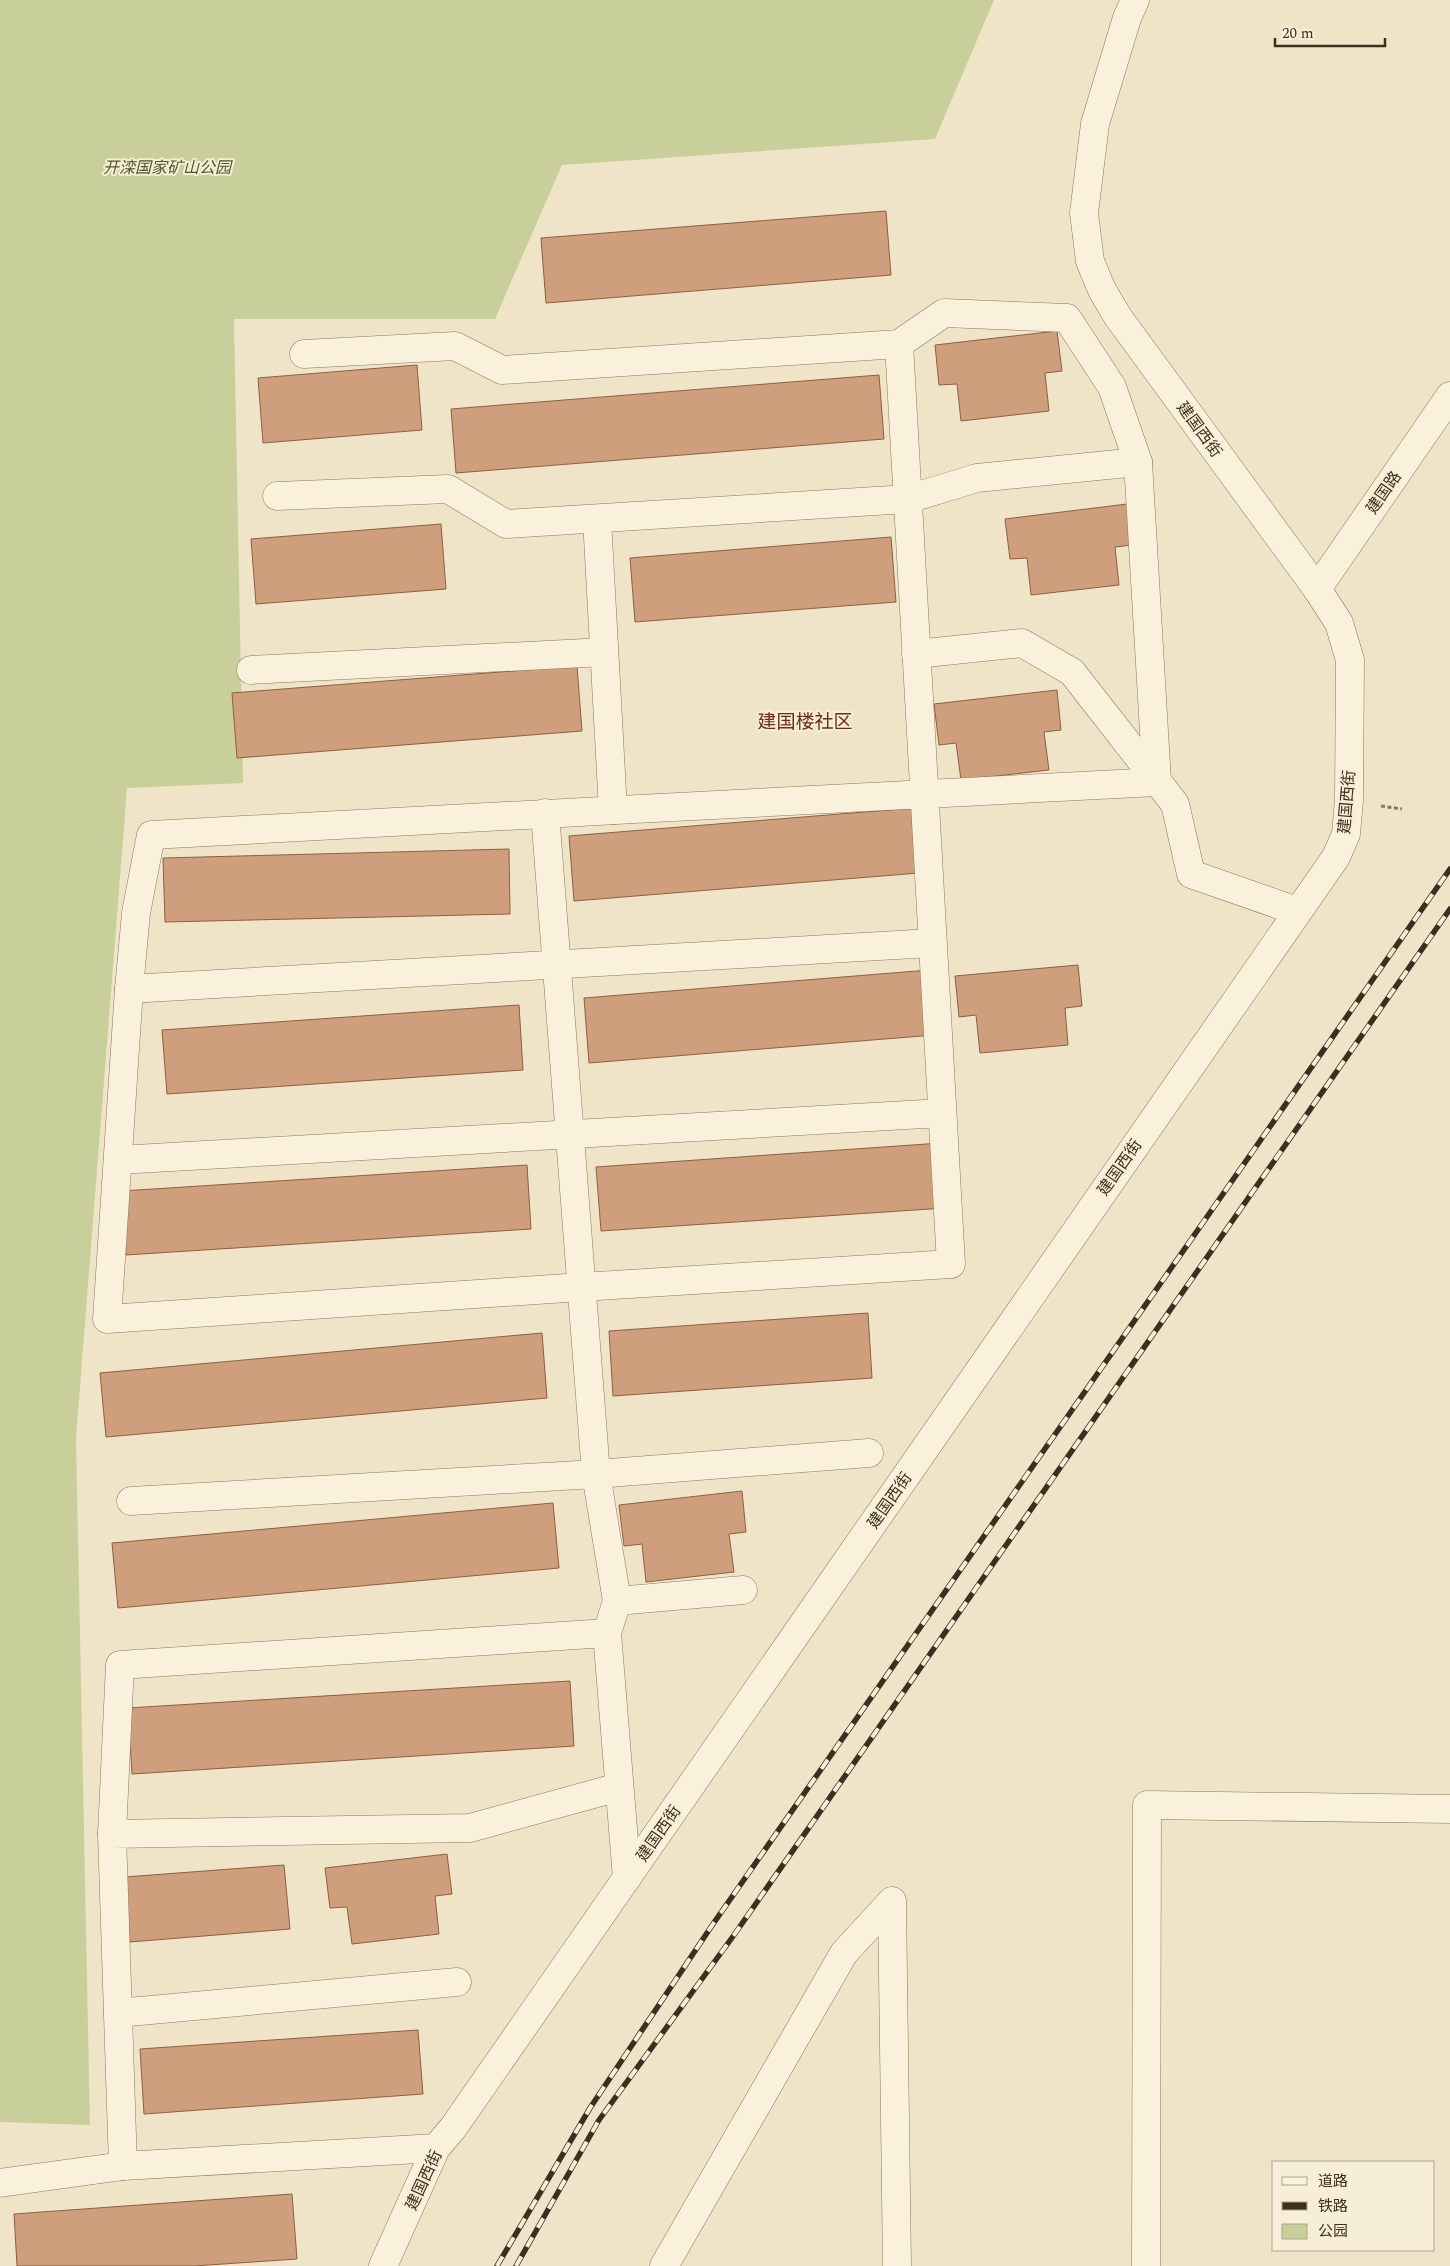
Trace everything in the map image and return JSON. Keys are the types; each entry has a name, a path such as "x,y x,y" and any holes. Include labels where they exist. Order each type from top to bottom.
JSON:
{"street":[{"name":"建国西街","path":"383,2266 436,2148 453,2128 1336,857 1346,834 1349,800 1350,660 1339,623 1118,317 1102,290 1090,261 1084,213 1095,124 1127,18 1135,0"},
{"path":"304,354 455,346 502,370 899,344 944,314 1067,318 1112,387 1138,462 1157,782"},
{"path":"899,344 908,499 916,654 924,794 932,943 951,1264 581,1287 107,1320 129,989 136,913 150,836 545,813 613,810 924,794 1157,782"},
{"name":"建国路","path":"1316,589 1450,396"},
{"path":"277,496 448,489 506,524 908,499 977,478 1138,462"},
{"path":"596,519 613,810"},
{"path":"916,654 1022,643 1072,672 1175,804 1191,874 1297,911"},
{"path":"251,670 604,652"},
{"path":"545,813 596,1474 617,1601 607,1633 627,1878"},
{"path":"129,989 932,943"},
{"path":"118,1160 942,1113"},
{"path":"131,1501 596,1474 869,1453"},
{"path":"617,1601 743,1590"},
{"path":"123,2166 112,1834 120,1665 607,1633"},
{"path":"112,1834 470,1828 619,1787"},
{"path":"1146,2266 1147,1805 1450,1809"},
{"path":"664,2266 844,1953 892,1901 897,2266"},
{"path":"118,2013 457,1982"},
{"path":"0,2183 123,2166 436,2148"}],"green space":[{"name":"开滦国家矿山公园","path":"0,0 994,0 935,139 562,165 495,319 234,319 243,783 127,788 76,1438 90,2125 0,2122"}],"building":[{"path":"886,211 891,275 546,303 541,238"},
{"path":"1057,331 1062,371 1045,373 1049,411 961,421 957,384 939,385 935,345"},
{"path":"417,365 422,430 263,443 258,378"},
{"path":"879,375 884,439 456,473 451,409"},
{"path":"1127,504 1132,545 1115,547 1119,585 1031,595 1027,558 1010,559 1005,519"},
{"path":"441,524 446,589 256,604 251,539"},
{"path":"891,537 896,602 635,622 630,558"},
{"path":"577,666 582,731 237,758 232,693"},
{"path":"1057,690 1061,730 1044,732 1049,770 961,780 956,743 939,745 934,704"},
{"path":"914,808 919,873 574,901 569,836"},
{"path":"509,849 510,914 165,922 163,858"},
{"path":"1078,965 1082,1006 1065,1008 1068,1045 980,1053 976,1015 959,1017 955,976"},
{"path":"929,970 934,1035 589,1063 584,998"},
{"path":"519,1005 523,1070 167,1094 162,1030"},
{"path":"941,1143 945,1208 601,1231 596,1167"},
{"path":"527,1165 531,1229 126,1255 122,1191"},
{"path":"868,1313 872,1378 613,1396 609,1331"},
{"path":"542,1333 547,1398 106,1437 100,1373"},
{"path":"742,1491 746,1532 729,1534 734,1572 646,1582 642,1544 624,1546 619,1505"},
{"path":"553,1503 559,1568 118,1608 112,1543"},
{"path":"570,1681 574,1746 132,1774 128,1708"},
{"path":"447,1854 452,1894 435,1896 439,1934 352,1944 347,1907 330,1908 325,1868"},
{"path":"284,1865 290,1929 130,1942 125,1877"},
{"path":"418,2030 423,2094 144,2114 140,2049"},
{"path":"292,2194 297,2259 194,2266 17,2266 14,2214"}],"railway":[{"path":"497,2266 590,2108 713,1924 1450,869"},
{"path":"516,2266 599,2120 734,1935 1450,909"}],"district":[{"name":"建国楼社区","path":"805,721"}]}
